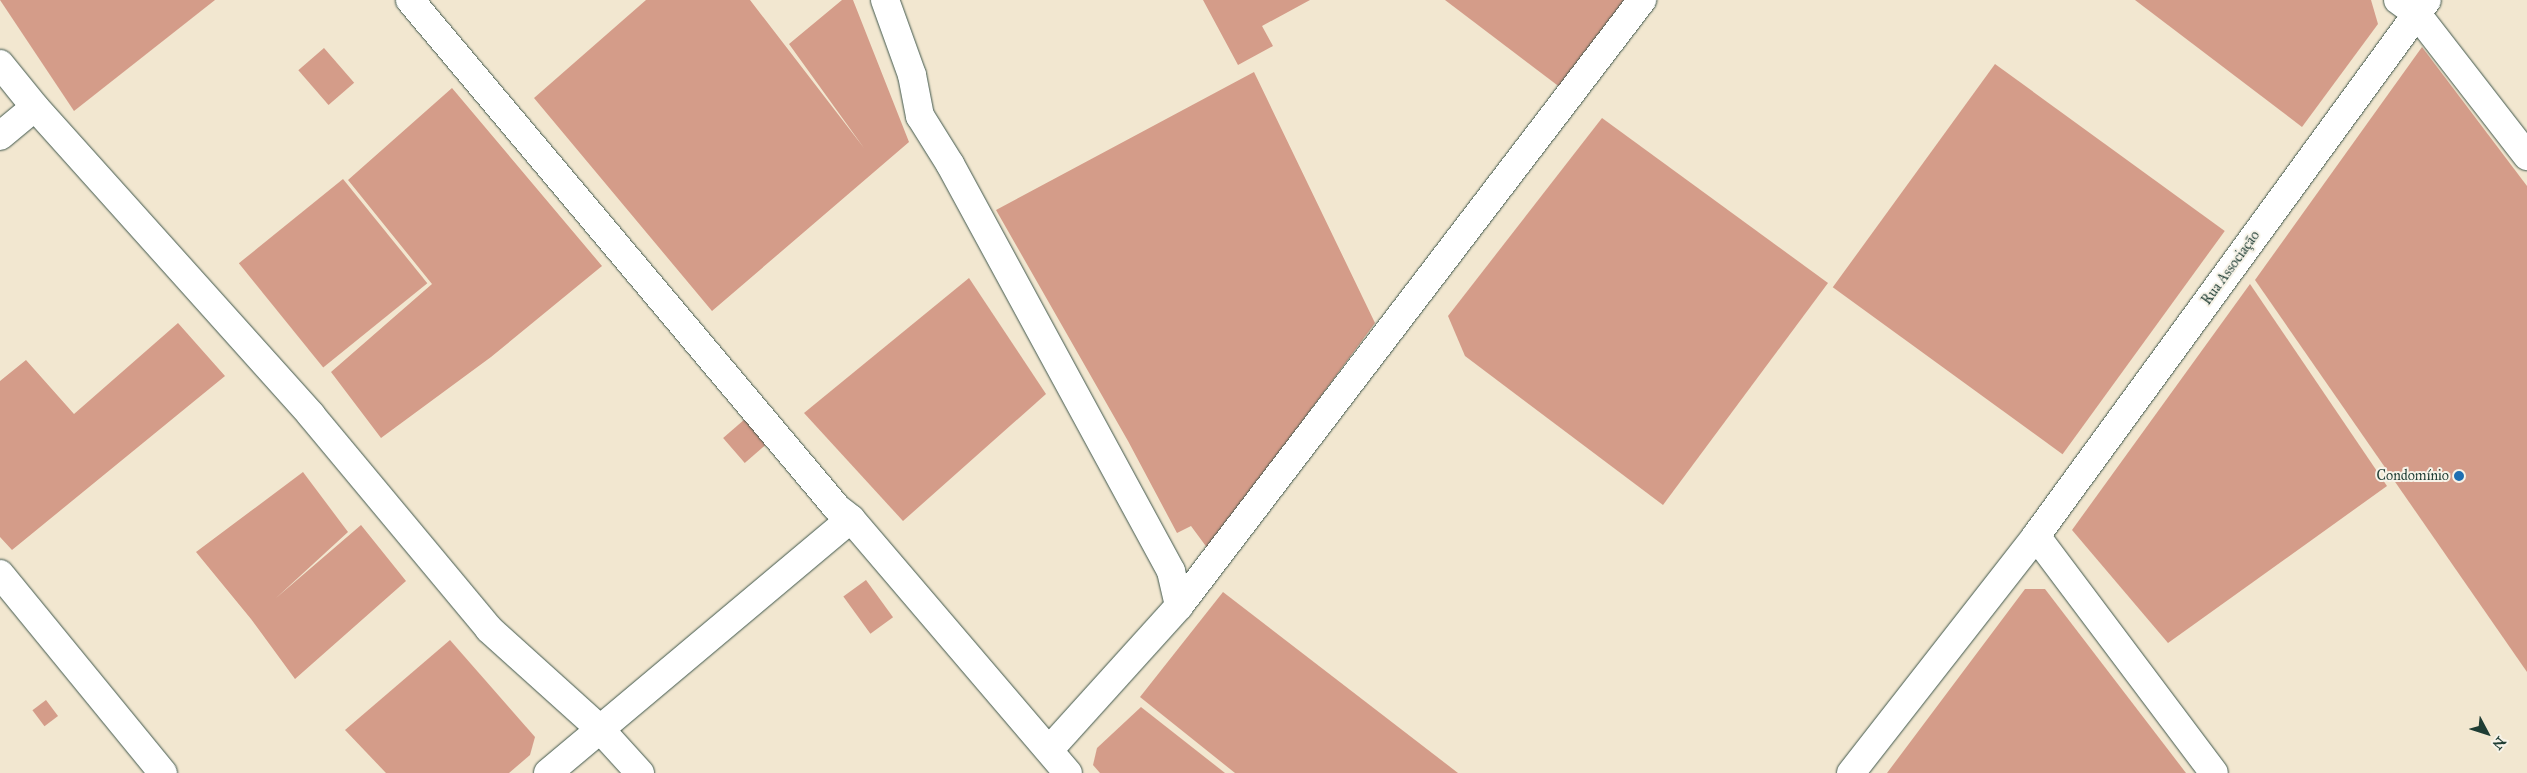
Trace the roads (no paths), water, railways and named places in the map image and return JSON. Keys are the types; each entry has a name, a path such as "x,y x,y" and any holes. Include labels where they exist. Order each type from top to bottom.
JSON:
{"street":[{"path":"410,0 837,508 851,519 1050,749 1068,773"},
{"path":"886,0 912,75 920,116 950,164 1171,571 1179,606"},
{"path":"1050,749 1179,606 1642,0"},
{"path":"2414,5 2527,156"},
{"name":"Rua Associação","path":"1851,773 2036,536 2414,5"},
{"path":"0,64 35,107 310,415 489,629 599,728 640,773"},
{"path":"0,136 35,107"},
{"path":"548,773 599,728 851,519"},
{"path":"2036,536 2214,773"},
{"path":"0,574 163,773"}],"place":[{"name":"Condomínio","path":"2459,476"}]}
